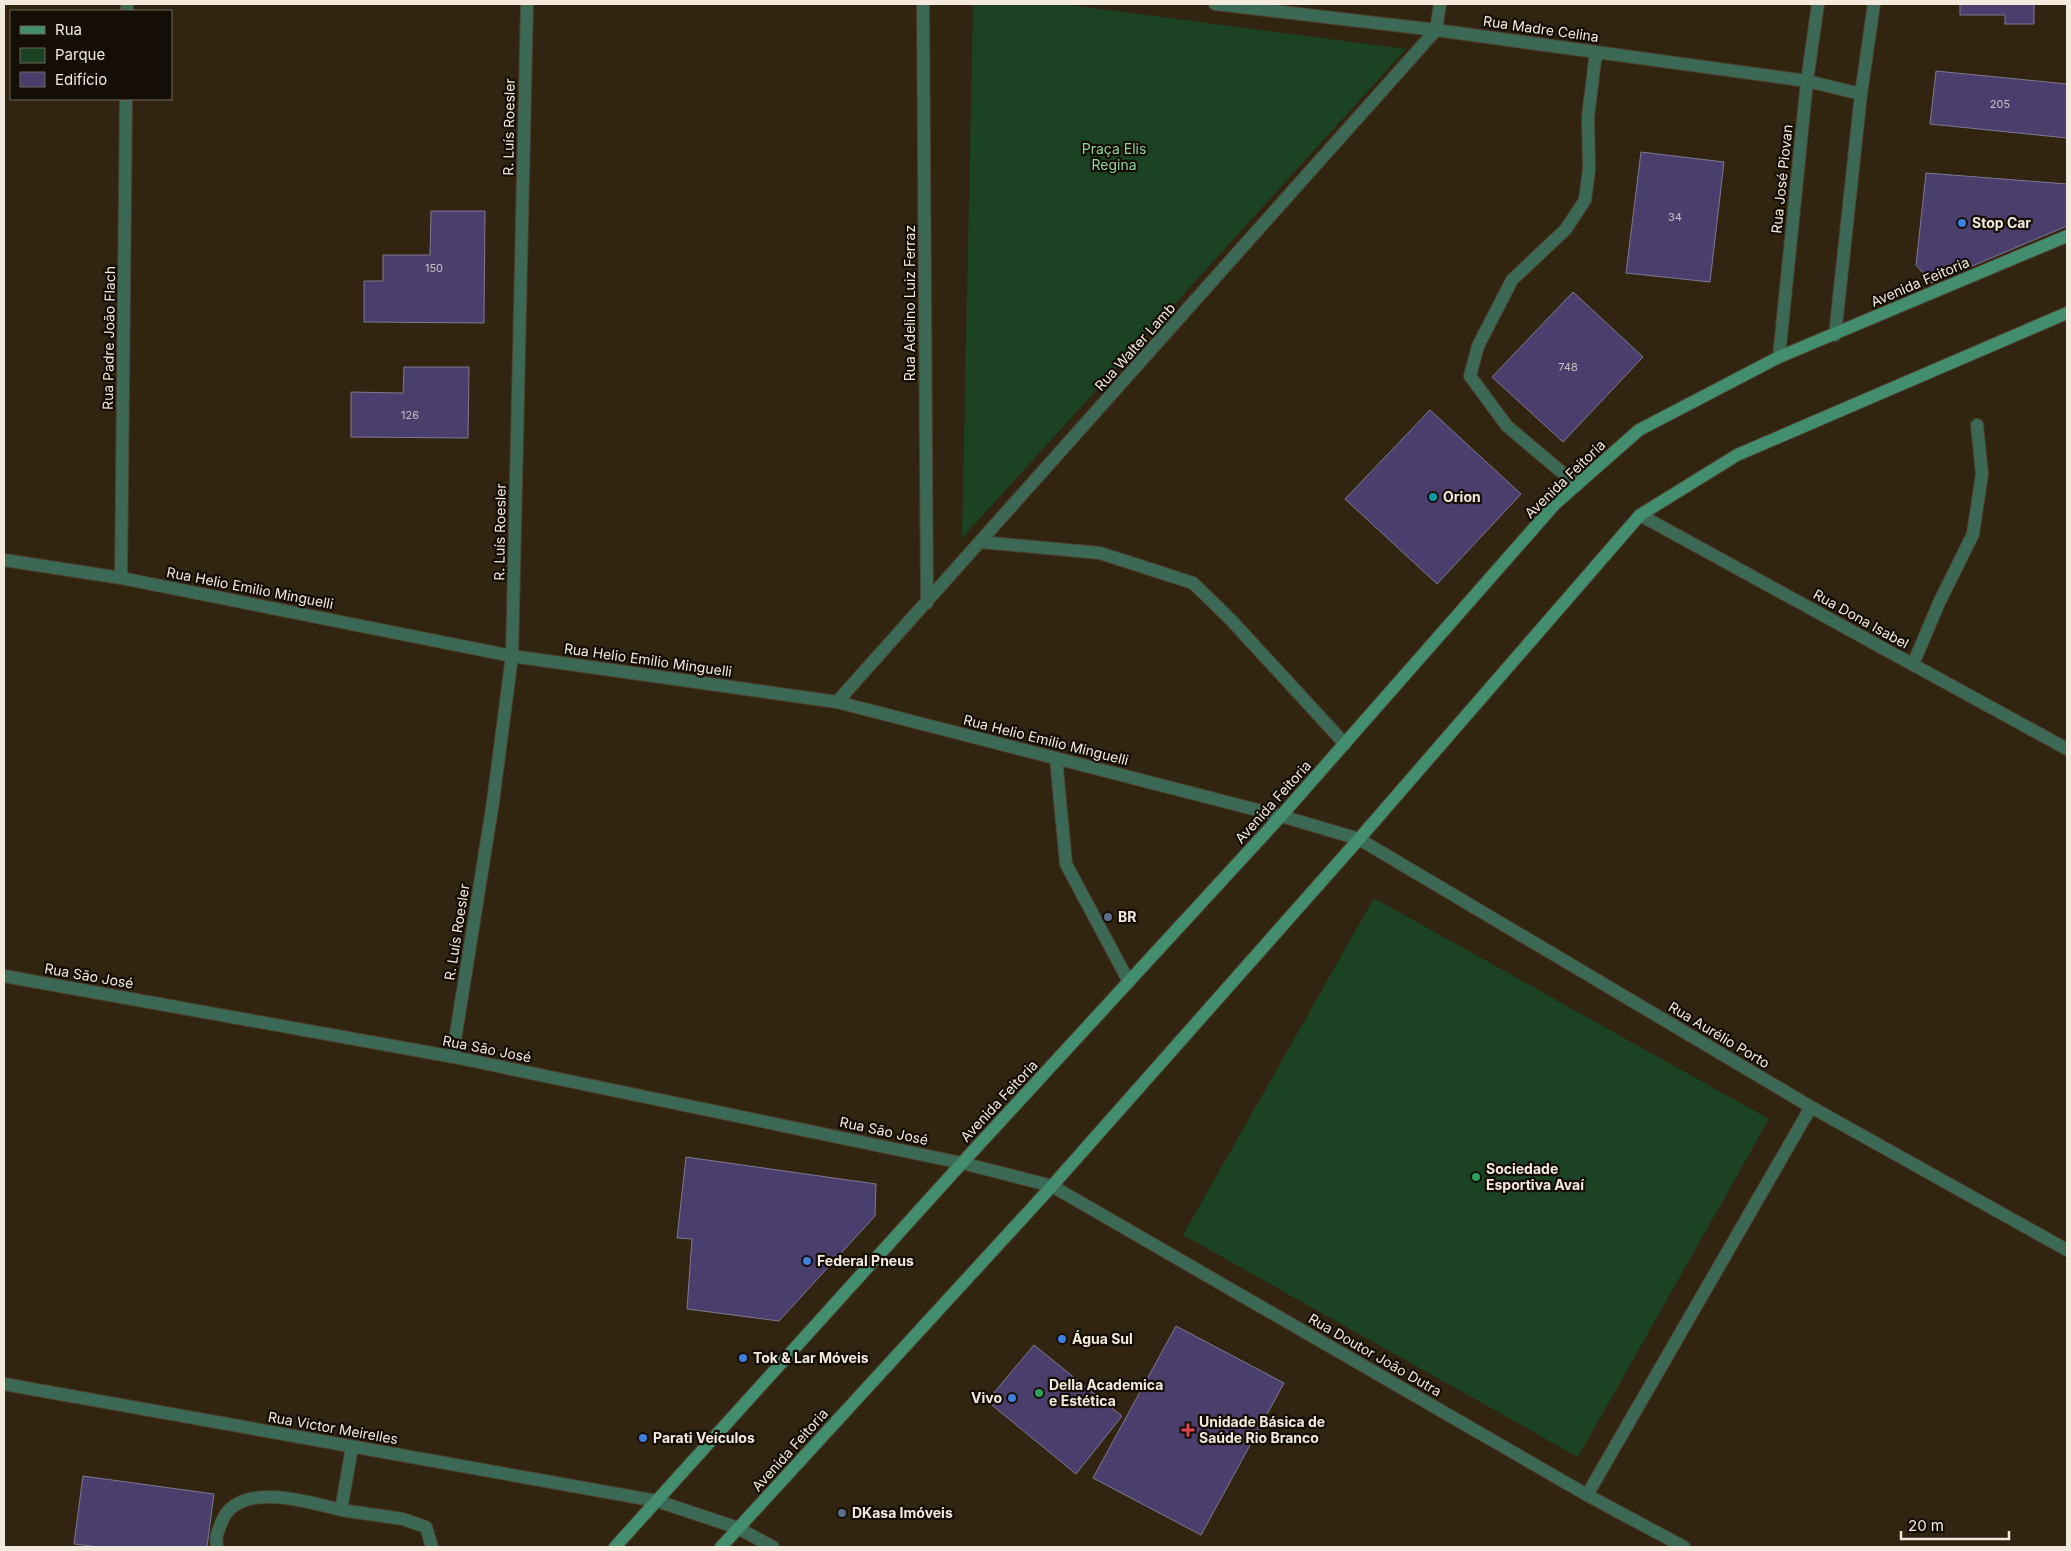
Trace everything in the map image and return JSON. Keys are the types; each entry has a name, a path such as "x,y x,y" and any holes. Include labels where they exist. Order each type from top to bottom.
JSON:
{"main road":[{"name":"Avenida Feitoria","path":"615,1547 962,1163 1282,816 1555,504 1639,430 1779,357 2067,236"},
{"name":"Avenida Feitoria","path":"721,1547 1052,1186 1359,839 1640,515 1737,456 2067,313"}],"street":[{"name":"R. Luís Roesler","path":"454,1057 492,811 512,656 527,4"},
{"name":"Rua Adelino Luiz Ferraz","path":"923,4 927,603"},
{"name":"Rua Madre Celina","path":"1215,4 1436,30 1807,81 1861,94"},
{"path":"1436,30 1440,4"},
{"name":"Rua José Piovan","path":"1779,357 1807,81 1818,4"},
{"path":"1836,334 1861,94 1874,4"},
{"name":"Rua Walter Lamb","path":"837,702 1436,30"},
{"path":"1577,485 1507,426 1470,376 1478,346 1512,280 1566,228 1586,200 1589,170 1588,117 1596,52"},
{"name":"Rua Padre João Flach","path":"122,578 126,100"},
{"path":"1913,664 1939,603 1973,534 1982,474 1977,425"},
{"name":"Rua Dona Isabel","path":"1640,515 2067,749"},
{"path":"980,542 1100,553 1193,583 1230,620 1345,744"},
{"name":"Rua Helio Emilio Minguelli","path":"4,560 122,578 512,656 837,702 1282,816 1359,839"},
{"path":"1056,758 1066,864 1129,982"},
{"name":"Rua Aurélio Porto","path":"1359,839 1811,1107 2067,1250"},
{"name":"Rua São José","path":"4,976 454,1057 962,1163 1052,1186"},
{"path":"1587,1495 1811,1107"},
{"name":"Rua Doutor João Dutra","path":"1052,1186 1587,1495 1684,1547"},
{"name":"Rua Victor Meirelles","path":"4,1384 657,1501 738,1528 773,1547"},
{"path":"341,1510 352,1447"},
{"path":"217,1547 216,1538 224,1518 235,1505 251,1497 298,1499 341,1510 403,1519 426,1526 432,1547"}],"green space":[{"name":"Praça Elis Regina","path":"973,4 1062,4 1406,49 962,538"},
{"name":"Sociedade Esportiva Avaí","path":"1374,898 1769,1119 1578,1457 1183,1235"}],"building":[{"path":"1960,4 2034,4 2034,24 2005,24 2005,15 1960,15"},
{"path":"1936,71 2067,84 2067,138 1930,124"},
{"path":"1641,152 1724,162 1710,282 1626,273"},
{"path":"1926,173 2067,184 2067,226 1932,283 1916,265"},
{"path":"431,211 485,211 484,323 364,322 364,281 383,281 383,255 430,255"},
{"path":"1573,292 1643,357 1563,442 1492,377"},
{"path":"404,367 469,367 468,438 351,437 351,392 403,393"},
{"name":"Orion","path":"1430,410 1521,494 1437,584 1345,499"},
{"path":"686,1157 876,1184 875,1216 779,1321 687,1309 692,1239 677,1238"},
{"name":"Unidade Básica de Saúde Rio Branco","path":"1176,1326 1284,1383 1201,1535 1093,1478"},
{"path":"1034,1345 1122,1416 1076,1474 987,1401"},
{"path":"83,1476 214,1494 207,1547 99,1547 74,1544"}],"place":[{"name":"Stop Car","path":"1962,223"},
{"name":"Orion","path":"1433,497"},
{"name":"BR","path":"1108,917"},
{"name":"Sociedade Esportiva Avaí","path":"1476,1177"},
{"name":"Federal Pneus","path":"807,1261"},
{"name":"Água Sul","path":"1062,1339"},
{"name":"Tok & Lar Móveis","path":"743,1358"},
{"name":"Della Academica e Estética","path":"1039,1393"},
{"name":"Vivo","path":"1012,1398"},
{"name":"Unidade Básica de Saúde Rio Branco","path":"1188,1430"},
{"name":"Parati Veículos","path":"643,1438"},
{"name":"DKasa Imóveis","path":"842,1513"}]}
